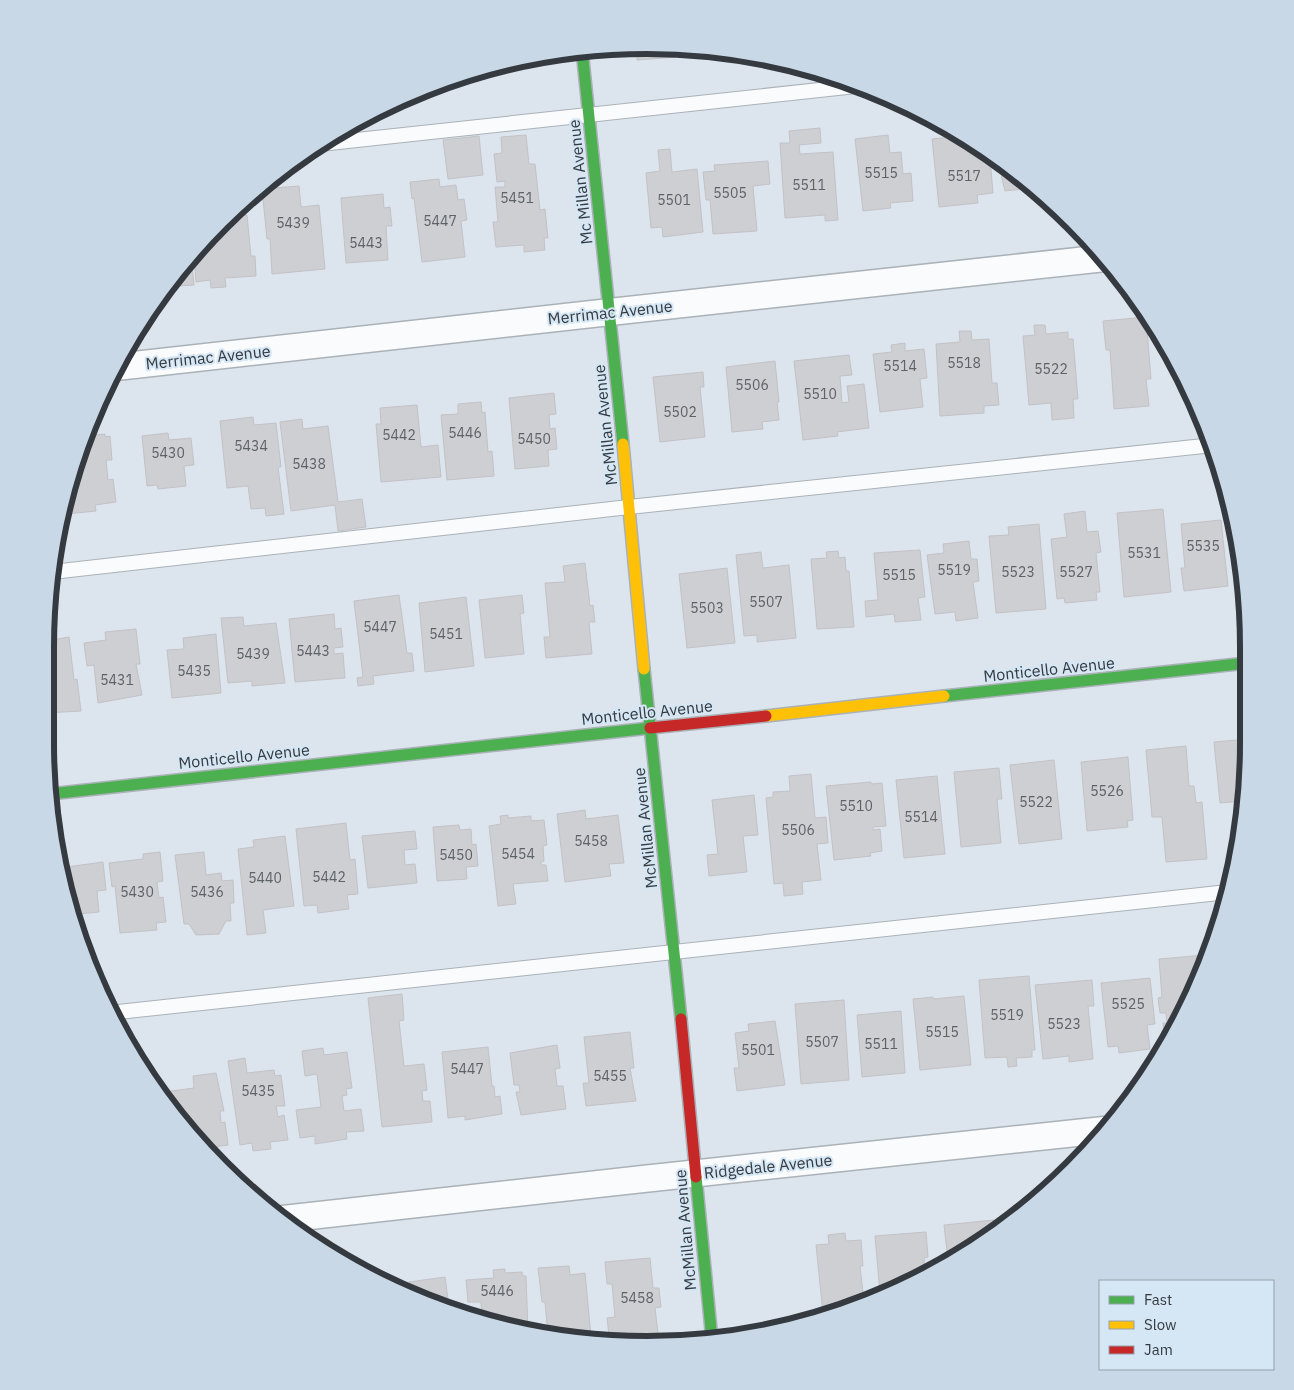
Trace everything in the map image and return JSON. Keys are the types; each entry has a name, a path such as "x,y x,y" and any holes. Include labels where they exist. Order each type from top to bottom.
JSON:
{"street":[{"name":"Mc Millan Avenue","path":"583,58 610,312"},
{"name":"Merrimac Avenue","path":"125,366 1096,259"},
{"name":"McMillan Avenue","path":"610,312 650,728 675,951 711,1332"},
{"name":"Monticello Avenue","path":"56,793 1240,664"},
{"name":"Ridgedale Avenue","path":"292,1218 1096,1131"}],"lane":[{"path":"335,142 844,87"},
{"path":"59,571 629,507 1205,446"},
{"path":"119,1012 1221,893"}],"building":[{"path":"637,54 676,55 676,57 637,60"},
{"path":"820,128 821,143 799,145 800,154 833,152 838,220 825,221 825,215 785,218 780,143 790,143 789,131"},
{"path":"526,135 529,164 535,164 540,210 545,209 548,238 544,238 545,250 524,252 524,245 496,247 493,222 498,222 495,187 505,187 505,181 497,182 494,154 502,153 501,137"},
{"path":"888,135 890,153 901,152 903,174 911,173 913,201 890,203 891,208 863,211 855,139"},
{"path":"479,136 483,175 448,179 443,140"},
{"path":"950,137 979,155 979,159 983,159 990,164 993,193 977,195 978,203 939,207 932,139"},
{"path":"670,149 672,172 697,169 703,232 663,237 662,227 651,228 646,173 660,171 658,150"},
{"path":"768,161 770,184 753,186 757,231 713,234 710,200 706,200 703,172 715,171 714,165"},
{"path":"1000,170 1024,189 1005,191"},
{"path":"439,179 440,187 456,185 458,200 464,199 467,220 461,221 465,257 422,262 414,198 412,199 410,182"},
{"path":"299,186 301,207 319,205 325,269 272,274 270,239 267,239 263,195 271,188"},
{"path":"383,194 384,208 390,207 392,226 386,226 388,260 346,263 341,198"},
{"path":"241,215 247,215 251,256 255,256 256,276 225,278 226,287 211,288 210,280 196,282 195,264"},
{"path":"192,267 194,285 176,286"},
{"path":"1140,318 1147,328 1151,379 1146,379 1149,406 1114,409 1110,350 1106,350 1103,321"},
{"path":"1034,325 1045,325 1046,334 1068,332 1068,339 1073,339 1078,399 1073,399 1074,418 1052,420 1051,403 1029,405 1023,336 1035,335"},
{"path":"959,331 971,331 972,340 989,339 992,383 997,383 999,405 984,406 984,413 940,416 936,344 960,342"},
{"path":"905,343 905,351 924,349 927,378 920,379 923,407 880,412 873,354 892,352 891,345"},
{"path":"849,355 852,375 840,376 842,403 849,402 847,386 864,384 869,428 837,432 838,436 803,440 794,361"},
{"path":"775,361 779,420 762,422 763,429 732,432 726,367"},
{"path":"703,372 704,387 700,387 705,437 660,442 653,377"},
{"path":"554,393 556,414 549,415 550,429 555,428 557,449 548,450 549,466 515,469 509,398"},
{"path":"481,402 482,413 485,412 488,452 492,451 494,476 447,480 441,415 458,414 458,404"},
{"path":"417,405 421,447 438,445 441,477 381,482 376,424 381,424 380,408"},
{"path":"253,417 254,425 276,423 281,467 278,467 284,514 266,516 265,508 251,509 248,486 227,488 220,421"},
{"path":"302,419 303,429 328,426 338,502 362,499 366,527 338,531 335,505 291,511 280,422"},
{"path":"168,433 169,440 191,438 194,465 184,466 186,486 158,489 157,485 147,486 142,436"},
{"path":"105,434 105,437 110,436 112,460 106,460 108,480 113,479 116,502 95,505 96,511 69,514 85,456 93,435"},
{"path":"1163,509 1171,592 1124,597 1117,513"},
{"path":"1085,511 1087,532 1098,531 1101,552 1096,553 1100,592 1096,592 1097,600 1065,603 1064,598 1057,599 1051,539 1067,537 1064,514"},
{"path":"1221,520 1228,586 1184,591 1181,568 1185,568 1181,524"},
{"path":"1039,524 1046,609 996,613 989,536 1009,535 1008,527"},
{"path":"969,541 971,559 977,559 979,581 973,582 978,618 956,621 955,612 935,614 927,555 944,553 943,544"},
{"path":"920,550 925,597 918,598 921,620 895,622 894,614 866,617 865,601 878,600 874,553"},
{"path":"838,551 839,558 845,557 846,571 849,571 854,627 817,629 811,559 827,558 826,552"},
{"path":"761,552 763,568 789,565 796,638 757,642 757,635 744,636 736,555"},
{"path":"585,563 590,606 593,605 595,622 589,622 592,654 546,658 544,637 550,637 545,583 565,582 563,566"},
{"path":"727,568 735,643 687,648 679,574"},
{"path":"399,595 407,653 412,653 414,671 373,676 374,684 358,686 357,678 363,677 354,601"},
{"path":"522,595 524,613 520,614 524,654 485,658 479,600"},
{"path":"466,597 474,666 425,672 419,603"},
{"path":"334,614 335,629 341,628 343,647 334,648 334,654 343,653 345,678 295,682 289,619"},
{"path":"243,617 244,626 276,623 285,683 252,686 252,681 228,683 221,618"},
{"path":"136,629 140,664 136,664 142,695 98,703 94,665 87,666 84,643 106,640 105,632"},
{"path":"216,634 221,693 172,698 167,650 184,649 183,638"},
{"path":"69,637 74,680 77,679 81,711 54,712 54,640"},
{"path":"1240,740 1237,802 1220,803 1214,742"},
{"path":"1186,746 1189,786 1194,786 1196,803 1202,802 1207,859 1166,862 1162,817 1152,817 1146,750"},
{"path":"1128,757 1133,820 1127,821 1128,827 1087,831 1081,762"},
{"path":"1054,760 1062,839 1019,844 1010,765"},
{"path":"999,768 1002,799 997,799 1001,843 961,847 954,772"},
{"path":"811,774 815,818 826,817 828,843 817,844 821,880 802,882 803,894 784,896 783,883 774,884 766,798 773,797 773,792 790,791 789,776"},
{"path":"937,776 945,854 904,858 896,780"},
{"path":"871,782 871,784 882,783 886,826 873,827 873,830 880,829 882,851 870,853 871,856 834,860 826,786"},
{"path":"754,795 758,835 743,836 747,872 709,876 707,855 718,854 712,800"},
{"path":"585,810 586,819 618,815 624,863 609,864 611,876 565,882 557,814"},
{"path":"508,815 508,818 531,816 531,821 544,820 547,845 543,846 544,861 541,862 541,865 546,865 548,881 513,884 516,904 498,906 489,826 501,824 500,816"},
{"path":"346,823 350,860 355,859 358,894 347,895 349,909 318,913 317,905 304,906 296,829"},
{"path":"459,825 460,830 471,829 472,845 476,844 478,866 466,867 467,879 437,881 433,827"},
{"path":"415,831 417,849 404,850 405,865 415,864 417,883 368,888 362,836"},
{"path":"285,836 294,906 263,910 266,933 247,935 238,849 254,847 253,840"},
{"path":"160,852 163,881 157,882 159,898 163,897 166,922 156,923 157,930 120,933 115,886 112,887 109,863 143,859 143,854"},
{"path":"204,852 206,875 221,873 222,881 233,880 234,903 230,903 231,921 226,921 219,934 196,935 189,924 184,924 175,855"},
{"path":"103,862 106,890 97,891 99,912 79,914 67,867"},
{"path":"1201,955 1164,1034 1163,1023 1167,1023 1166,1013 1160,1013 1158,998 1162,997 1159,959"},
{"path":"1029,976 1035,1050 1032,1050 1032,1057 1016,1058 1017,1066 1008,1067 1007,1057 985,1058 979,980"},
{"path":"1150,978 1155,1024 1147,1025 1150,1049 1119,1053 1118,1046 1108,1047 1101,983"},
{"path":"1092,980 1094,1006 1088,1006 1093,1059 1069,1062 1069,1056 1043,1059 1035,985"},
{"path":"402,994 404,1020 399,1021 404,1066 424,1064 427,1090 422,1091 423,1101 430,1101 432,1122 382,1127 368,998"},
{"path":"964,996 971,1065 920,1070 913,999"},
{"path":"844,1000 849,1080 801,1084 795,1004"},
{"path":"901,1011 905,1073 862,1077 857,1015"},
{"path":"775,1021 785,1085 737,1091 734,1068 739,1068 735,1033 749,1031 748,1024"},
{"path":"630,1032 634,1068 630,1068 636,1101 586,1106 583,1083 589,1083 584,1037"},
{"path":"557,1045 560,1068 555,1069 557,1086 563,1086 566,1109 521,1115 516,1092 520,1092 519,1085 514,1085 510,1053"},
{"path":"488,1047 492,1086 494,1086 495,1097 500,1096 502,1114 465,1120 465,1116 448,1118 442,1052"},
{"path":"323,1048 324,1055 347,1052 352,1088 346,1089 347,1095 342,1096 344,1111 361,1109 364,1131 346,1132 347,1139 315,1144 315,1136 300,1138 296,1110 321,1107 317,1074 305,1076 302,1051"},
{"path":"245,1058 247,1073 274,1070 275,1076 281,1075 285,1106 276,1106 278,1117 284,1115 288,1140 270,1142 271,1149 253,1151 252,1143 240,1145 228,1061"},
{"path":"216,1073 224,1111 220,1111 221,1123 225,1122 228,1145 214,1147 172,1098 171,1091 194,1088 193,1076"},
{"path":"994,1220 994,1224 947,1255 944,1225"},
{"path":"926,1232 928,1257 924,1258 925,1267 880,1288 875,1236"},
{"path":"845,1233 846,1241 861,1240 863,1266 860,1266 863,1295 823,1310 816,1245 829,1244 828,1235"},
{"path":"650,1258 653,1288 659,1288 661,1307 655,1308 658,1336 609,1335 607,1318 615,1317 612,1284 607,1284 605,1262"},
{"path":"569,1266 570,1275 585,1273 591,1333 547,1328 545,1302 542,1302 538,1268"},
{"path":"505,1269 505,1273 522,1272 523,1276 526,1276 528,1324 482,1313 481,1302 468,1302 466,1280 494,1278 493,1270"},
{"path":"445,1277 448,1302 410,1286 409,1282"}],"traffic: fast":[{"path":"583,58 623,444"},
{"path":"944,696 1240,664"},
{"path":"644,669 681,1019"},
{"path":"56,793 650,728"},
{"path":"696,1177 711,1332"}],"traffic: slow":[{"path":"623,444 644,669"},
{"path":"766,716 944,696"}],"traffic: jam":[{"path":"650,728 766,716"},
{"path":"681,1019 696,1177"}]}
